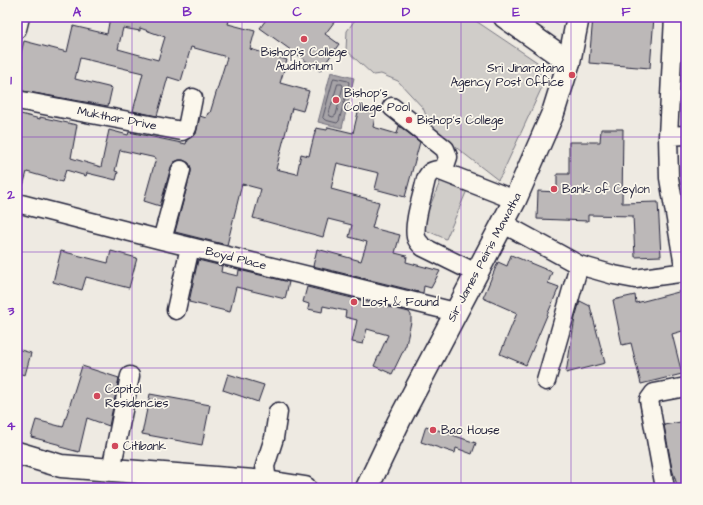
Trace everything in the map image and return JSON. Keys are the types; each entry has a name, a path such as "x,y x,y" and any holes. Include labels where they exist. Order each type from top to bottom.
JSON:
{"main road":[{"path":"504,17 569,62"},
{"name":"Sir James Peiris Mawatha","path":"367,488 398,421 515,200 553,113 569,62 578,17"},
{"path":"17,453 61,466 305,488"}],"street":[{"path":"17,29 20,17"},
{"path":"502,223 579,265 614,275 635,279 686,272 669,178 668,136 679,71 674,17"},
{"name":"Mukthar Drive","path":"17,100 182,131 187,128 193,98"},
{"path":"392,106 445,149 448,157 443,172"},
{"path":"668,136 686,135"},
{"path":"162,240 180,170"},
{"path":"476,273 423,247 416,237 416,226 428,174 432,171 438,170 515,200"},
{"name":"Boyd Place","path":"17,203 455,312"},
{"path":"176,310 190,247"},
{"path":"546,381 579,265"},
{"path":"111,470 130,376"},
{"path":"665,488 649,400 654,393 686,387"},
{"path":"274,485 265,466 274,438 278,412"}],"shaded area":[{"path":"357,17 470,17 537,62 543,85 498,180 431,128 423,108 398,81 381,74 373,75 346,50 347,31"},
{"path":"442,177 468,188 446,239 421,228"}],"water":[{"name":"Bishop's College Pool","path":"331,72 354,78 342,128 318,122"}],"building":[{"path":"110,17 230,17 228,24 255,31 250,49 287,60 280,83 309,91 303,111 292,108 276,169 297,174 301,154 309,156 316,128 327,130 328,127 353,133 359,108 376,112 373,127 397,134 399,126 420,142 405,197 375,189 379,173 337,163 331,189 379,202 372,228 400,235 395,253 407,256 406,262 440,271 431,288 424,286 423,293 313,266 317,249 361,261 367,242 349,237 352,225 328,219 323,237 253,218 261,189 242,184 227,245 175,232 191,172 189,163 183,160 174,162 171,167 160,206 144,201 156,158 120,150 115,171 118,172 116,180 87,173 86,176 66,170 62,182 27,172 21,193 17,193 17,113 40,119 40,117 77,125 71,158 101,167 109,130 128,135 129,132 186,144 187,140 196,134 200,116 206,118 208,113 210,113 227,57 191,47 181,81 168,77 157,116 133,111 143,73 80,58 75,79 112,88 108,106 17,90 23,65 18,64 24,41 67,52 73,26 107,34","holes":["123,28 140,31 140,28 165,37 158,60 118,49"]},
{"name":"Bishop's College Auditorium","path":"268,17 338,17 325,34 339,44 320,71 260,28"},
{"path":"593,17 654,17 650,68 589,63"},
{"path":"601,129 623,129 622,203 658,202 661,256 635,257 633,216 588,215 588,221 537,219 538,191 557,192 557,174 569,174 569,142 600,142"},
{"path":"61,251 108,263 111,251 137,258 129,288 86,277 82,290 53,282"},
{"path":"511,255 552,272 548,283 559,287 526,365 500,354 517,313 483,298 498,262 507,266"},
{"path":"198,260 222,266 221,272 238,276 239,270 289,282 285,299 236,287 230,312 189,302"},
{"path":"307,287 409,312 411,315 411,322 406,345 392,374 374,366 388,335 367,329 363,344 352,342 357,320 345,317 346,311 323,306 322,312 308,309 309,304 303,302"},
{"path":"686,290 686,330 672,334 682,374 641,384 631,343 622,345 613,300 635,295 636,303"},
{"path":"580,301 590,306 605,363 566,373 575,318"},
{"path":"17,349 31,353 25,375 17,373"},
{"name":"Capitol Residencies","path":"82,366 119,378 109,426 87,418 79,452 60,447 61,445 31,437 36,420 63,427"},
{"path":"228,374 264,385 258,402 223,390"},
{"path":"150,394 210,405 202,445 142,434"},
{"path":"686,421 686,488 678,488 672,469 664,425"},
{"path":"426,426 476,443 472,454 456,448 455,453 421,442"}],"place":[{"name":"Bishop's College Auditorium","path":"304,39"},
{"name":"Sri Jinaratana Agency Post Office","path":"572,75"},
{"name":"Bishop's College Pool","path":"336,100"},
{"name":"Bishop's College","path":"409,120"},
{"name":"Bank of Ceylon","path":"554,189"},
{"name":"Lost & Found","path":"354,302"},
{"name":"Capitol Residencies","path":"97,396"},
{"name":"Bao House","path":"433,430"},
{"name":"Citibank","path":"115,446"}]}
